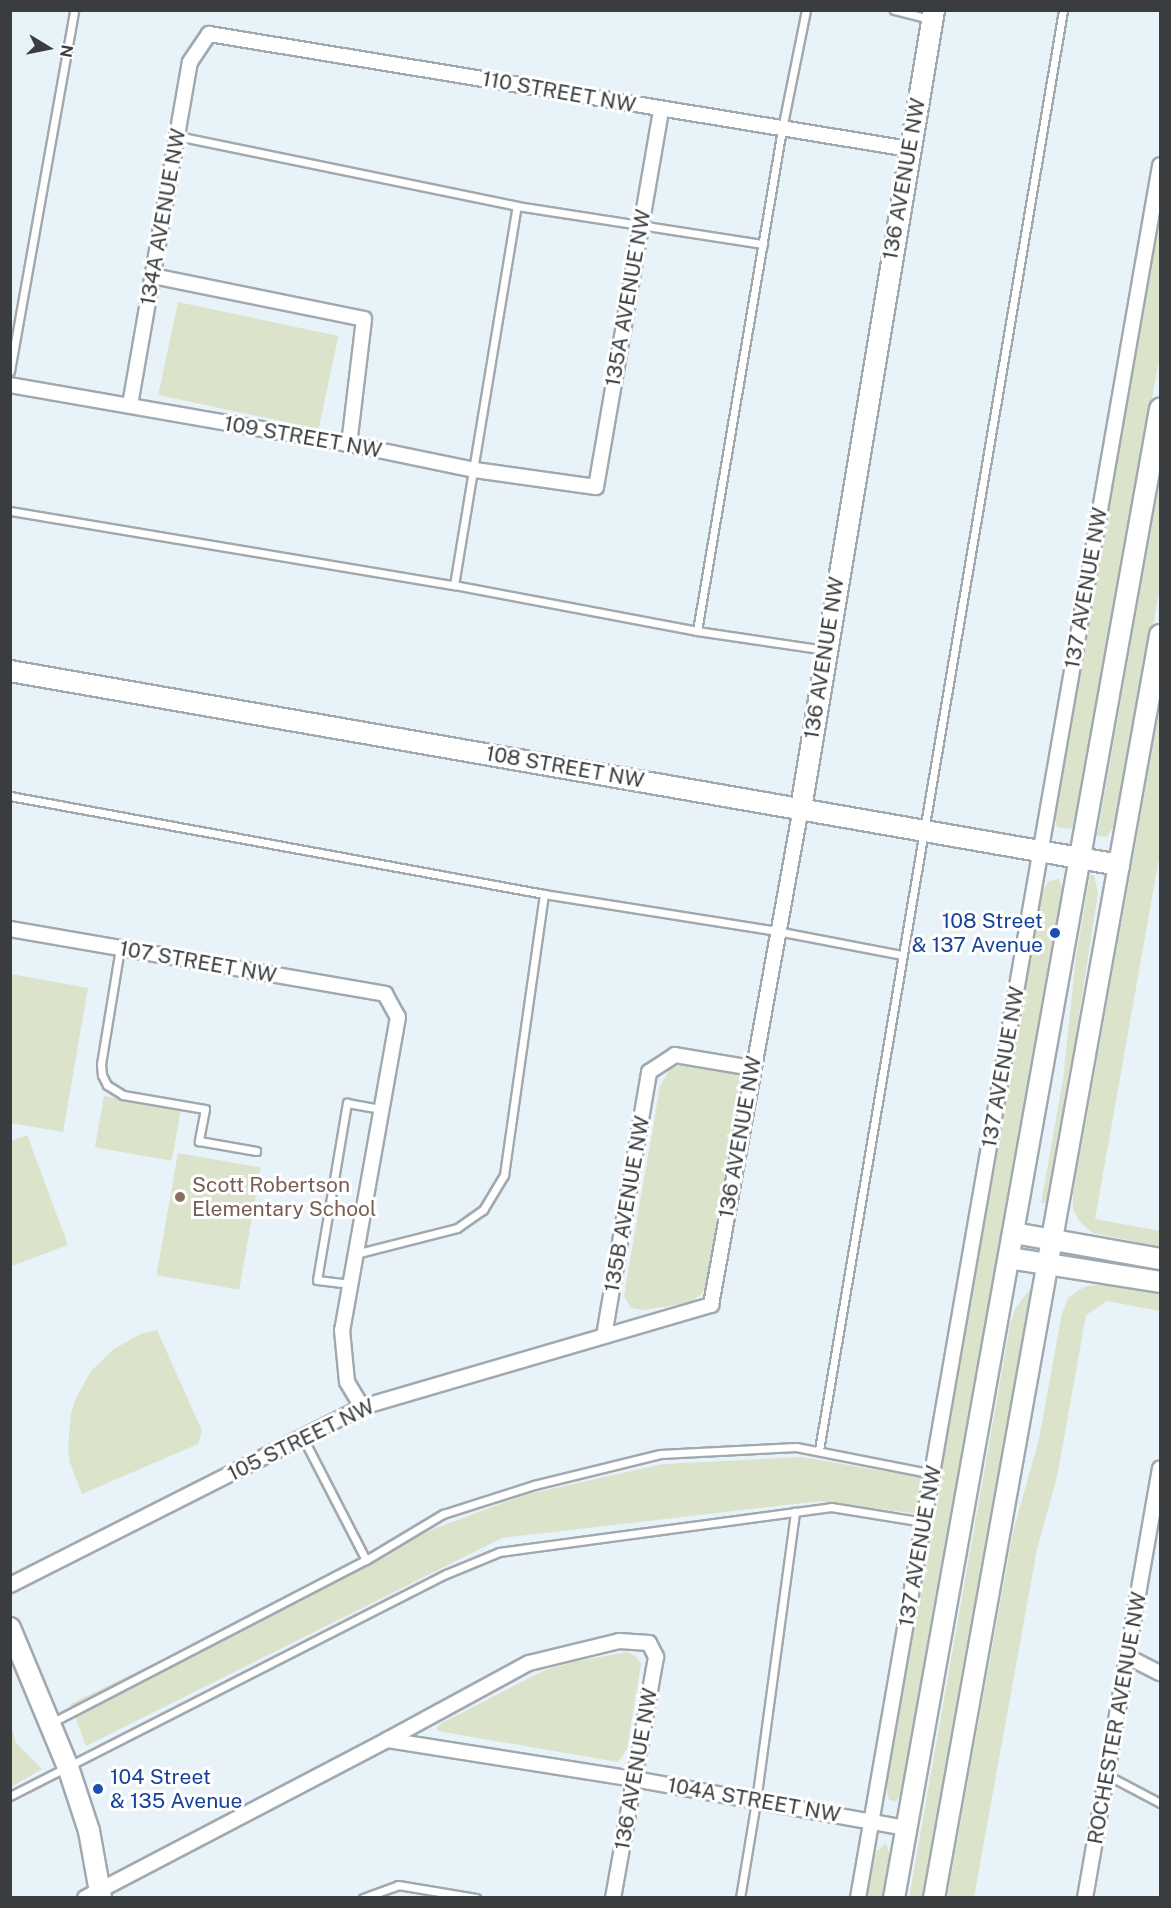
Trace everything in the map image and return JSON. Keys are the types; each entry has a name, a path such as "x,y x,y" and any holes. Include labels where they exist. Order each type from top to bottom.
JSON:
{"main road":[{"name":"136 AVENUE NW","path":"801,808 825,650 933,15"},
{"name":"137 AVENUE NW","path":"894,1898 1161,409"},
{"path":"934,1898 1161,635"},
{"name":"108 STREET NW","path":"10,671 1119,865"},
{"path":"1014,1233 1161,1259"},
{"path":"1009,1258 1161,1282"},
{"path":"10,1628 51,1723 89,1831 95,1895"}],"street":[{"name":"110 STREET NW","path":"209,34 909,149"},
{"name":"134A AVENUE NW","path":"130,405 190,62 209,34"},
{"name":"135A AVENUE NW","path":"596,486 661,110"},
{"name":"137 AVENUE NW","path":"858,1898 1161,165"},
{"path":"153,276 364,318 350,444"},
{"name":"109 STREET NW","path":"10,385 350,444 475,470 596,486"},
{"name":"136 AVENUE NW","path":"711,1305 752,1068 801,808"},
{"name":"107 STREET NW","path":"10,929 386,994 398,1017 381,1109"},
{"name":"135B AVENUE NW","path":"604,1336 649,1072 675,1055 752,1068"},
{"path":"362,1407 347,1382 342,1330 381,1109"},
{"name":"105 STREET NW","path":"10,1585 362,1407 711,1305"},
{"name":"ROCHESTER AVENUE NW","path":"1085,1898 1161,1468"},
{"name":"136 AVENUE NW","path":"387,1740 529,1663 619,1641 648,1643 656,1657 613,1898"},
{"path":"1128,1657 1161,1673"},
{"path":"95,1895 387,1740"},
{"name":"104A STREET NW","path":"387,1740 634,1779 907,1828"}],"lane":[{"path":"10,371 74,10"},
{"path":"697,631 782,129 806,10"},
{"path":"894,10 933,15"},
{"path":"819,1450 1063,10"},
{"path":"177,136 517,206 763,244"},
{"path":"454,585 475,470 517,206"},
{"path":"10,511 454,585 697,631 825,650"},
{"path":"10,796 544,894 777,931 902,955"},
{"path":"355,1254 456,1228 483,1210 504,1176 544,894"},
{"path":"120,948 101,1064 102,1075 107,1084 123,1095 205,1109 199,1141 256,1151"},
{"path":"350,1284 316,1280 347,1103 381,1109"},
{"path":"303,1438 366,1560"},
{"path":"51,1723 366,1560 443,1515 534,1485 660,1454 796,1447 933,1474"},
{"path":"10,1796 446,1574 499,1552 831,1507 924,1522"},
{"path":"740,1898 756,1801 795,1512"},
{"path":"1107,1775 1161,1803"},
{"path":"363,1898 398,1885 476,1898"}],"green space":[{"path":"1160,208 1160,353 1078,818 1071,829 1057,827 1055,818"},
{"path":"178,302 338,336 319,429 158,395"},
{"path":"1160,479 1160,585 1120,816 1107,837 1097,836"},
{"path":"1160,707 1160,852 1095,1219 1160,1231 1160,1247 1093,1233 1080,1222 1073,1210 1073,1193"},
{"path":"1090,875 1094,875 1098,893 1050,1204 1041,1203 1063,1080 1076,956"},
{"path":"1059,878 1064,895 905,1788 896,1801 889,1800 886,1785 1042,892 1048,882"},
{"path":"11,974 88,988 63,1132 11,1123"},
{"path":"689,1062 734,1070 739,1074 741,1083 707,1281 702,1294 689,1303 642,1310 631,1308 624,1296 660,1086 670,1069"},
{"path":"104,1096 181,1110 172,1161 95,1147"},
{"path":"27,1135 68,1245 11,1266 11,1141"},
{"path":"178,1153 261,1168 239,1290 156,1275"},
{"path":"1095,1255 1160,1267 1160,1274 1094,1263"},
{"path":"1100,1284 1160,1294 1160,1311 1107,1301 1086,1315 1057,1477 1037,1549 974,1897 947,1897 1013,1532 1039,1439 1062,1313 1069,1297 1084,1287"},
{"path":"1030,1289 1033,1290 927,1897 909,1898 1010,1325 1015,1309"},
{"path":"157,1330 202,1431 198,1444 82,1494 70,1463 68,1447 71,1414 76,1398 91,1371 114,1349 141,1334"},
{"path":"802,1457 924,1478 918,1514 820,1501 502,1538 86,1746 70,1704 431,1530 524,1495 663,1464"},
{"path":"627,1652 637,1657 641,1664 627,1749 618,1762 438,1731 437,1727 442,1723 545,1670 573,1662"},
{"path":"11,1726 16,1743 42,1769 11,1787"},
{"path":"886,1843 892,1861 885,1897 866,1898 876,1852"}],"place":[{"name":"108 Street & 137 Avenue","path":"1055,933"},
{"name":"Scott Robertson Elementary School","path":"180,1197"},
{"name":"104 Street & 135 Avenue","path":"98,1789"}]}
